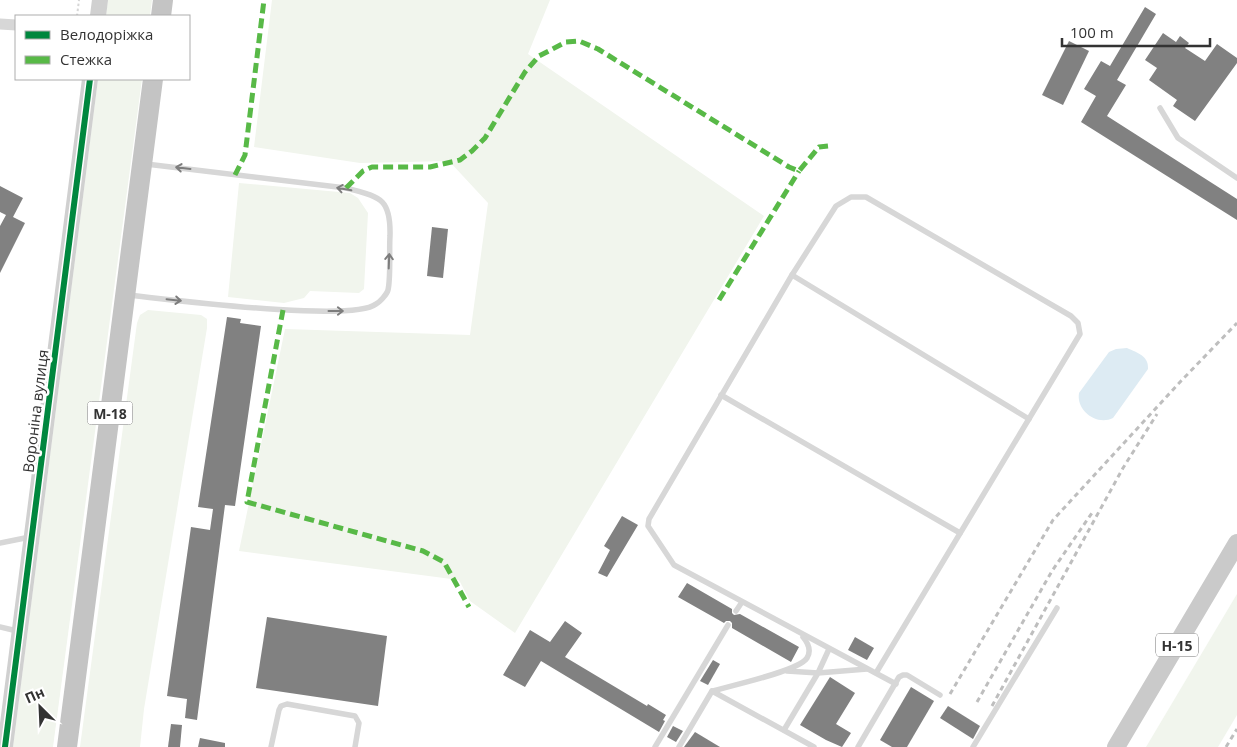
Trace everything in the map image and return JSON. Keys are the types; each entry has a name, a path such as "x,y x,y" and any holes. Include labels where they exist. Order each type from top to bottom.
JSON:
{"highway":[{"path":"161,15 163,0"},
{"name":"М-18","path":"67,747 153,80"}],"main road":[{"name":"Н-15","path":"1116,747 1237,543"}],"street":[{"path":"98,15 100,0"},
{"path":"0,24 15,25"},
{"name":"Вороніна вулиця","path":"5,747 90,80"}],"lane":[{"path":"1160,108 1178,138 1237,178"},
{"path":"125,295 282,310 359,311 376,305 388,291 390,221 386,208 378,197 346,188 142,163"},
{"path":"876,673 1080,334 1078,323 1070,316 866,197 851,197 836,206 792,275 649,518 648,526 674,565 896,684"},
{"path":"792,275 1029,419"},
{"path":"721,395 960,534"},
{"path":"0,543 32,537"},
{"path":"736,612 742,602"},
{"path":"973,747 1057,608"},
{"path":"655,747 728,625"},
{"path":"0,628 20,632"},
{"path":"679,747 712,691 785,671 806,660 810,652 807,642 800,634"},
{"path":"784,730 818,673 829,649"},
{"path":"785,671 818,673 867,669"},
{"path":"858,747 902,674 940,695"},
{"path":"712,691 814,747"},
{"path":"271,747 279,710 281,706 287,704 355,716 359,723 355,747"}],"path":[{"path":"77,15 79,0"}],"shaded area":[{"path":"108,0 152,0 150,15 106,15"},
{"path":"272,0 550,0 528,54 764,216 515,633 470,601 459,580 239,551 285,329 470,335 488,203 449,161 360,163 254,147"},
{"path":"98,80 142,80 53,747 13,747"},
{"path":"239,183 350,193 358,198 368,213 364,289 359,293 310,291 304,298 284,303 228,297"},
{"path":"148,310 201,315 207,319 207,328 144,709 140,747 80,747 137,323 140,315"},
{"path":"1127,348 1145,358 1148,369 1113,418 1101,420 1094,418 1084,411 1081,406 1079,393 1109,352"},
{"path":"1237,594 1237,715 1218,747 1146,747"}],"building":[{"path":"1145,7 1156,14 1117,80 1126,85 1107,116 1237,199 1237,220 1081,122 1096,96 1084,89 1101,61 1110,66"},
{"path":"1163,33 1176,42 1180,36 1189,43 1185,48 1205,61 1217,44 1237,58 1237,63 1195,121 1173,106 1177,100 1149,80 1157,68 1145,60"},
{"path":"1069,41 1089,51 1063,105 1042,95"},
{"path":"0,186 23,198 13,217 25,223 0,273 0,226 6,215 0,212"},
{"path":"432,227 448,229 443,278 427,276"},
{"path":"227,317 241,319 240,323 261,326 235,506 225,505 197,720 185,718 187,699 167,696 191,527 210,530 213,509 198,507"},
{"path":"622,516 638,525 607,577 598,573 610,550 604,546"},
{"path":"687,583 732,609 734,615 740,614 799,647 791,662 732,628 730,621 724,623 678,597"},
{"path":"267,617 387,636 378,706 256,688"},
{"path":"565,621 582,633 565,657 647,706 648,704 666,715 659,732 541,661 525,687 503,675 530,630 550,642"},
{"path":"855,637 874,648 867,660 848,650"},
{"path":"713,660 720,664 708,685 700,681"},
{"path":"830,677 855,693 836,724 851,733 842,747 800,725"},
{"path":"911,687 934,701 907,747 892,747 880,740"},
{"path":"948,706 980,726 973,739 940,718"},
{"path":"171,724 182,725 180,747 168,747"},
{"path":"673,726 683,731 676,742 667,737"},
{"path":"695,732 720,747 684,747"},
{"path":"200,738 225,743 225,747 198,747"}],"railway":[{"path":"950,694 1053,520 1237,323"},
{"path":"992,706 1123,468 1157,414"},
{"path":"977,702 1052,571 1094,510"},
{"path":"1226,747 1237,729"}],"marked path":[{"path":"235,175 245,155 264,0"},
{"path":"346,188 363,171 372,167 430,167 460,160 485,138 525,72 539,56 566,42 579,41 598,49 789,167 799,171 819,147 828,146"},
{"path":"719,300 799,171"},
{"path":"283,310 247,502 423,551 444,562 469,607"}],"cycle path":[{"path":"5,747 90,80"}]}
